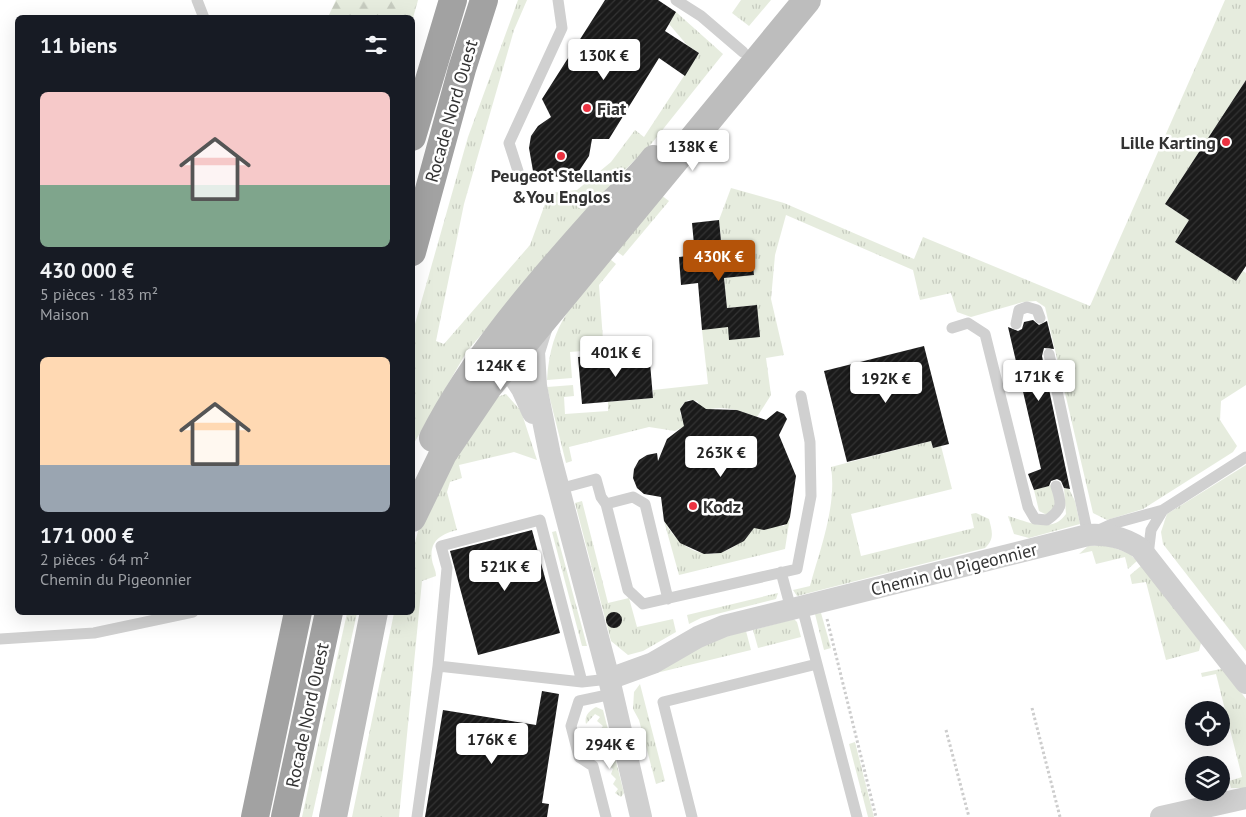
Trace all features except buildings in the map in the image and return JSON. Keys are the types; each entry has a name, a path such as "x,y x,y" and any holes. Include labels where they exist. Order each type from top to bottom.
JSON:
{"highway":[{"path":"415,79 435,0"},
{"name":"Rocade Nord Ouest","path":"415,127 453,0"},
{"name":"Rocade Nord Ouest","path":"415,241 462,69 484,0"},
{"path":"462,69 495,0"},
{"name":"Rocade Nord Ouest","path":"255,817 297,615"},
{"name":"Rocade Nord Ouest","path":"285,817 328,615"}],"main road":[{"path":"415,476 440,424 480,362 508,324 594,221 650,164 786,0"},
{"path":"415,512 443,454 506,365 807,0"},
{"path":"333,817 373,615"},
{"path":"368,647 378,615"}],"street":[{"path":"546,315 536,342 534,367 550,456 613,696 641,817"},
{"path":"508,324 502,348 506,365 526,398 550,456"},
{"name":"Chemin du Pigeonnier","path":"613,696 661,659 712,630 1088,535 1120,537 1140,548 1246,683"},
{"path":"613,696 654,817"},
{"path":"1162,817 1245,798"}],"lane":[{"path":"197,0 203,15"},
{"path":"518,170 508,143 562,28 558,0"},
{"path":"676,0 701,16 743,52"},
{"path":"1016,324 1019,310 1027,307 1037,310 1040,318"},
{"path":"952,328 968,323 985,334 1028,507 1035,519 1047,520 1057,513 1061,502 1056,486"},
{"path":"1049,354 1088,535 1112,524 1163,510 1246,458"},
{"path":"559,489 596,479 601,497 606,504 628,590 643,604 797,568 811,496 810,442 801,396"},
{"path":"606,504 633,497 645,504 668,599"},
{"path":"1148,557 1151,530 1163,510"},
{"path":"417,817 438,666 447,568 441,546 540,520 582,682"},
{"path":"781,572 805,606 817,664 857,817"},
{"path":"0,639 94,633 179,615"},
{"path":"692,817 663,702 817,664"},
{"path":"438,666 582,682 613,696"},
{"path":"606,817 593,766 579,757 572,726 579,701 613,696"}],"path":[{"path":"805,606 876,817"},
{"path":"1032,708 1060,817"},
{"path":"946,730 969,817"}],"green space":[{"path":"336,0 418,0 414,15 329,15"},
{"path":"518,0 527,0 514,30 464,204 436,341 444,344 530,245 549,193 577,190 611,162 635,130 644,137 699,53 687,45 669,24 676,12 723,54 652,143 623,172 467,351 415,442 415,324 468,137"},
{"path":"741,0 771,0 749,26 732,13"},
{"path":"1225,0 1246,0 1246,80 1165,204 1189,220 1175,242 1236,281 1243,271 1246,273 1246,385 1221,401 1220,420 1237,446 1233,452 1143,509 1107,520 1093,513 1045,307 1036,301 1023,302 971,317 957,312 951,293 920,300 913,270 786,215 775,255 771,299 784,355 766,358 771,395 757,417 737,410 723,408 703,411 697,401 688,400 682,405 680,413 683,420 691,423 675,431 649,427 569,447 572,461 566,463 547,387 573,385 574,396 564,397 565,414 608,411 608,402 653,398 653,390 708,384 702,330 757,305 727,308 724,278 754,275 751,248 722,251 719,220 731,188 784,203 914,259 923,237 1090,306"},
{"path":"661,195 669,201 623,256 616,251"},
{"path":"610,259 616,264 599,285 603,340 594,341 595,350 570,352 572,378 547,380 549,359 559,327 575,301"},
{"path":"506,394 521,411 537,460 514,452 459,465 462,478 450,482 447,492 457,530 441,536 434,543 432,560 436,576 422,581 399,817 352,817 394,615 415,615 415,542 418,531 443,477 497,397"},
{"path":"931,441 933,448 941,446 952,489 851,514 861,556 974,528 971,514 976,513 989,519 992,535 988,545 985,548 797,596 793,590 810,586 823,542 832,497 831,467"},
{"path":"1246,465 1246,651 1163,544 1161,532 1167,514"},
{"path":"1052,485 1056,502 1051,514 1045,514 1039,511 1034,490"},
{"path":"1064,488 1069,489 1075,501 1080,524 1029,538 1014,534 1008,516 1039,525 1054,524 1060,520 1066,514"},
{"path":"582,501 608,603 629,598 637,627 673,619 676,632 643,651 628,655 611,641 575,503"},
{"path":"790,517 785,549 679,575 664,521 684,545 708,554 720,553 732,548 744,539 755,526 764,530 773,525 784,526"},
{"path":"556,531 587,646 582,646 552,532"},
{"path":"1107,545 1130,554 1137,561 1128,569 1125,557 1096,564 1092,551 1079,554 1088,546"},
{"path":"1142,565 1201,643 1199,651 1166,660 1146,582 1132,584 1130,575"},
{"path":"778,593 776,599 701,618 689,624 687,615"},
{"path":"821,613 831,648 824,650 815,614"},
{"path":"347,615 357,615 312,817 302,817"},
{"path":"794,619 797,622 801,637 758,648 753,630"},
{"path":"746,631 751,650 644,676 706,642"},
{"path":"1221,669 1225,671 1246,699 1246,788 1231,788 1230,784 1230,781 1242,777 1230,729 1230,701 1223,701 1216,674 1202,677 1201,673"},
{"path":"640,684 665,781 656,784 639,720 633,709 634,692"},
{"path":"596,707 603,710 624,793 621,797 615,793 618,789 613,784 616,779 611,774 613,769 608,765 611,761 606,757 609,753 604,748 607,744 601,739 604,735 599,731 603,726 597,721 600,717 595,714 586,724 588,714"},
{"path":"855,742 874,817 868,817 849,744"}],"place":[{"name":"Fiat","path":"587,108"},
{"name":"Lille Karting","path":"1226,142"},
{"name":"Peugeot Stellantis &You Englos","path":"561,156"},
{"name":"Kodz","path":"693,506"}]}
